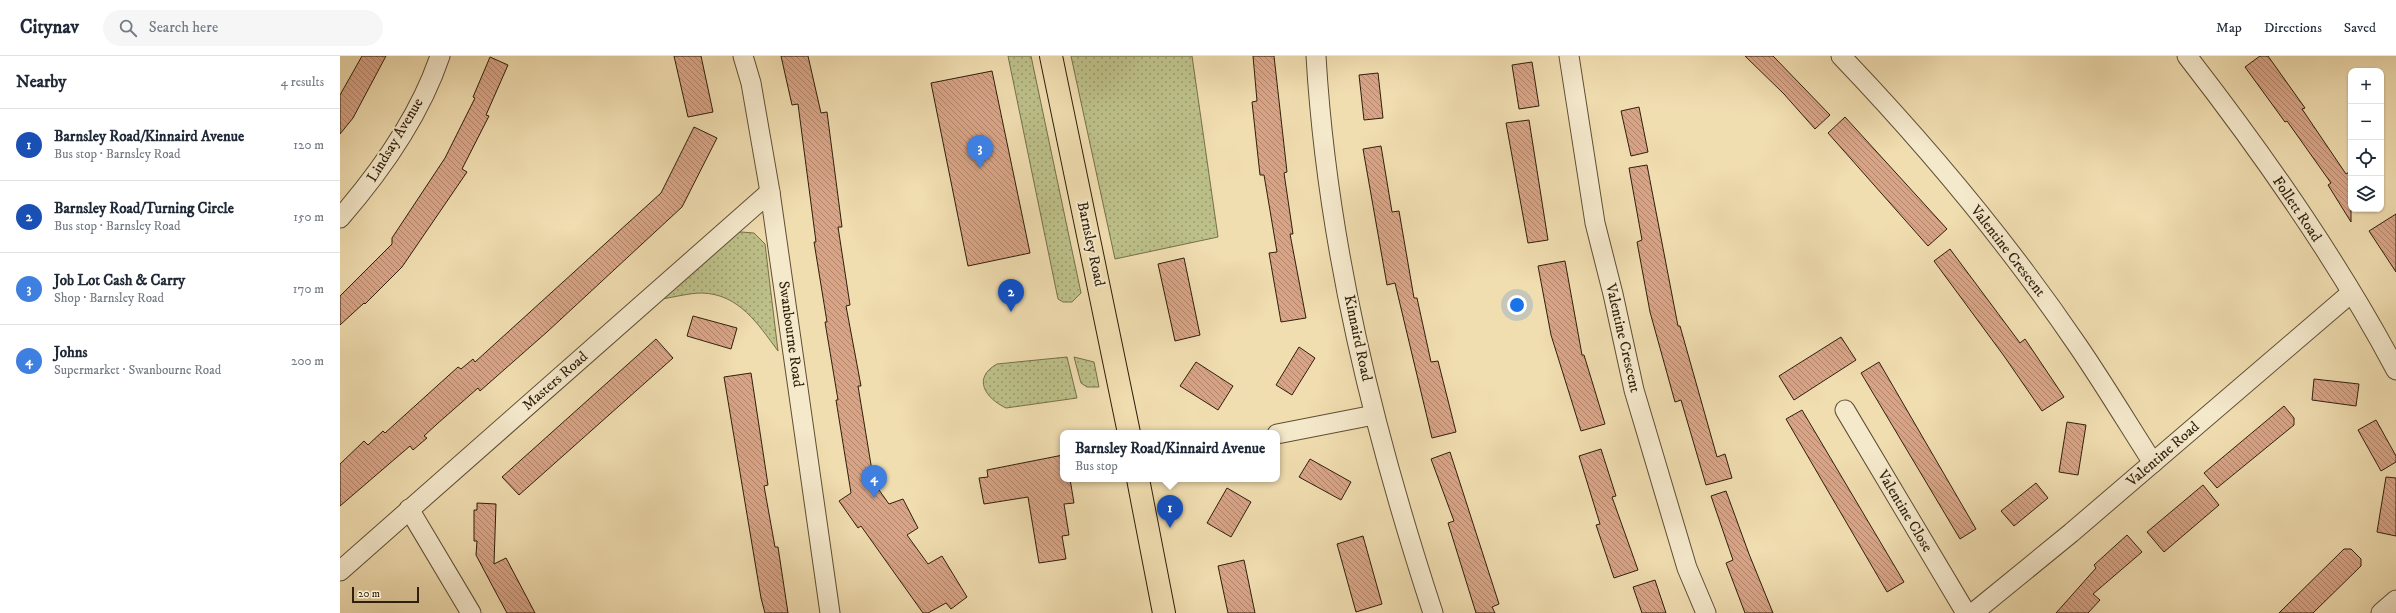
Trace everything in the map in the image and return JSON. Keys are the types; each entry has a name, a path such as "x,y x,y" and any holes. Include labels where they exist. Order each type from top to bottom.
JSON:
{"main road":[{"name":"Barnsley Road","path":"1051,56 1128,430"},
{"path":"1139,482 1164,613"}],"street":[{"name":"Lindsay Avenue","path":"340,218 366,187 401,135 434,73 440,56"},
{"name":"Swanbourne Road","path":"743,56 751,83 770,192 830,613"},
{"name":"Kinnaird Road","path":"1316,56 1320,110 1340,246 1374,415 1404,525 1433,613"},
{"name":"Valentine Crescent","path":"1569,56 1595,223 1613,294 1634,390 1687,568 1706,613"},
{"name":"Valentine Crescent","path":"1840,56 1929,152 2026,272 2079,346 2153,464"},
{"name":"Follett Road","path":"2187,56 2233,114 2291,198 2351,293 2396,370"},
{"name":"Masters Road","path":"340,571 770,192"},
{"name":"Valentine Road","path":"1973,613 2153,464 2351,293"},
{"name":"Valentine Close","path":"1845,410 1966,613"},
{"path":"1280,433 1374,415"},
{"path":"409,509 471,613"},
{"path":"2381,613 2396,600"}],"green space":[{"path":"1008,56 1031,56 1081,293 1072,302 1063,302 1058,299"},
{"path":"1071,56 1192,56 1218,237 1115,259"},
{"path":"741,232 754,233 765,244 778,351 755,321 746,312 727,299 702,293 687,294 662,299 728,235"},
{"path":"1067,357 1077,398 1006,408 992,399 984,388 983,381 985,375 997,364"},
{"path":"1074,357 1094,362 1099,387 1087,387 1081,383"}],"building":[{"path":"362,56 386,56 353,118 340,134 340,95"},
{"path":"674,56 701,56 713,112 688,117"},
{"path":"781,56 808,56 821,113 827,112 842,227 838,227 850,305 846,306 861,386 858,386 874,483 889,504 903,499 918,528 907,535 928,564 942,556 967,597 951,609 946,603 928,613 923,613 861,526 858,528 839,501 851,493 836,400 838,400 814,242 816,242 798,104 792,105"},
{"path":"1253,56 1274,56 1287,172 1284,173 1293,234 1290,234 1306,318 1281,322 1269,253 1277,252 1264,175 1260,175 1252,102 1257,101"},
{"path":"1745,56 1773,56 1830,115 1815,129 1784,94"},
{"path":"2260,56 2268,56 2305,108 2302,109 2346,174 2348,173 2348,212 2351,212 2351,222 2328,185 2331,183 2287,121 2285,122 2245,67"},
{"path":"490,57 508,65 486,115 489,116 462,169 467,172 402,267 365,304 364,303 340,325 340,296 392,244 392,238 445,158 475,98 473,97"},
{"path":"1532,62 1539,106 1519,109 1512,65"},
{"path":"992,71 1030,253 968,266 931,83"},
{"path":"1378,73 1383,118 1364,120 1359,75"},
{"path":"1639,107 1648,152 1631,156 1621,111"},
{"path":"1845,117 1947,229 1928,246 1828,133"},
{"path":"1529,120 1548,240 1528,243 1506,123"},
{"path":"694,127 717,138 682,207 547,332 480,391 478,388 437,424 424,436 427,438 413,450 410,446 340,506 340,464 364,441 368,445 383,431 385,433 458,367 461,369 473,359 475,362 661,193"},
{"path":"1381,146 1392,212 1399,211 1414,298 1417,298 1431,362 1438,361 1456,432 1432,438 1395,283 1387,285 1363,149"},
{"path":"1647,165 1678,326 1680,326 1717,457 1725,454 1732,478 1706,485 1681,400 1675,402 1650,312 1637,242 1642,240 1629,168"},
{"path":"2396,214 2396,272 2369,231"},
{"path":"1950,249 2020,343 2025,339 2064,397 2042,411 2004,356 1934,261"},
{"path":"1184,258 1200,335 1175,341 1158,264"},
{"path":"1565,261 1582,355 1584,355 1605,424 1581,431 1551,335 1538,266"},
{"path":"693,316 737,328 731,349 687,336"},
{"path":"1841,337 1856,360 1794,400 1779,376"},
{"path":"656,339 673,358 519,495 502,477"},
{"path":"1299,347 1315,358 1292,395 1276,385"},
{"path":"1196,362 1233,386 1218,410 1180,386"},
{"path":"1879,362 1976,529 1960,539 1861,373"},
{"path":"751,373 768,485 764,486 775,547 778,547 788,613 765,613 761,598 724,377"},
{"path":"2314,379 2359,384 2356,406 2312,400"},
{"path":"2284,406 2294,418 2294,425 2217,488 2204,473"},
{"path":"1802,410 1904,582 1887,592 1786,419"},
{"path":"2376,420 2396,456 2396,462 2381,471 2358,430"},
{"path":"2067,422 2086,425 2078,475 2059,472"},
{"path":"1601,449 1616,496 1612,497 1638,570 1614,578 1596,525 1600,524 1579,456"},
{"path":"1450,452 1499,604 1492,607 1495,613 1476,613 1448,523 1454,521 1431,459"},
{"path":"1060,456 1060,482 1070,482 1074,503 1064,504 1069,535 1062,536 1066,559 1039,563 1028,497 984,504 979,478 988,477 987,470"},
{"path":"1310,459 1351,482 1341,500 1299,477"},
{"path":"2386,477 2396,478 2396,536 2377,532"},
{"path":"2036,483 2048,498 2014,526 2001,511"},
{"path":"2203,485 2219,505 2164,552 2147,532"},
{"path":"1227,488 1251,502 1231,537 1207,523"},
{"path":"1726,491 1773,613 1745,613 1726,563 1733,560 1711,496"},
{"path":"477,503 496,504 494,564 506,558 535,613 507,613 476,555 477,541 474,541 474,510 477,510"},
{"path":"2127,535 2142,552 2093,594 2100,600 2088,613 2056,613 2096,568 2094,565"},
{"path":"1363,536 1382,604 1356,612 1337,544"},
{"path":"2344,549 2351,549 2361,559 2361,566 2313,613 2279,613"},
{"path":"1244,560 1255,613 1228,613 1218,566"},
{"path":"1655,580 1666,613 1642,613 1633,587"}],"place":[{"name":"Job Lot Cash & Carry","path":"980,168"},
{"name":"Barnsley Road/Turning Circle","path":"1011,312"},
{"name":"Johns","path":"874,498"},
{"name":"Barnsley Road/Kinnaird Avenue","path":"1170,528"}]}
